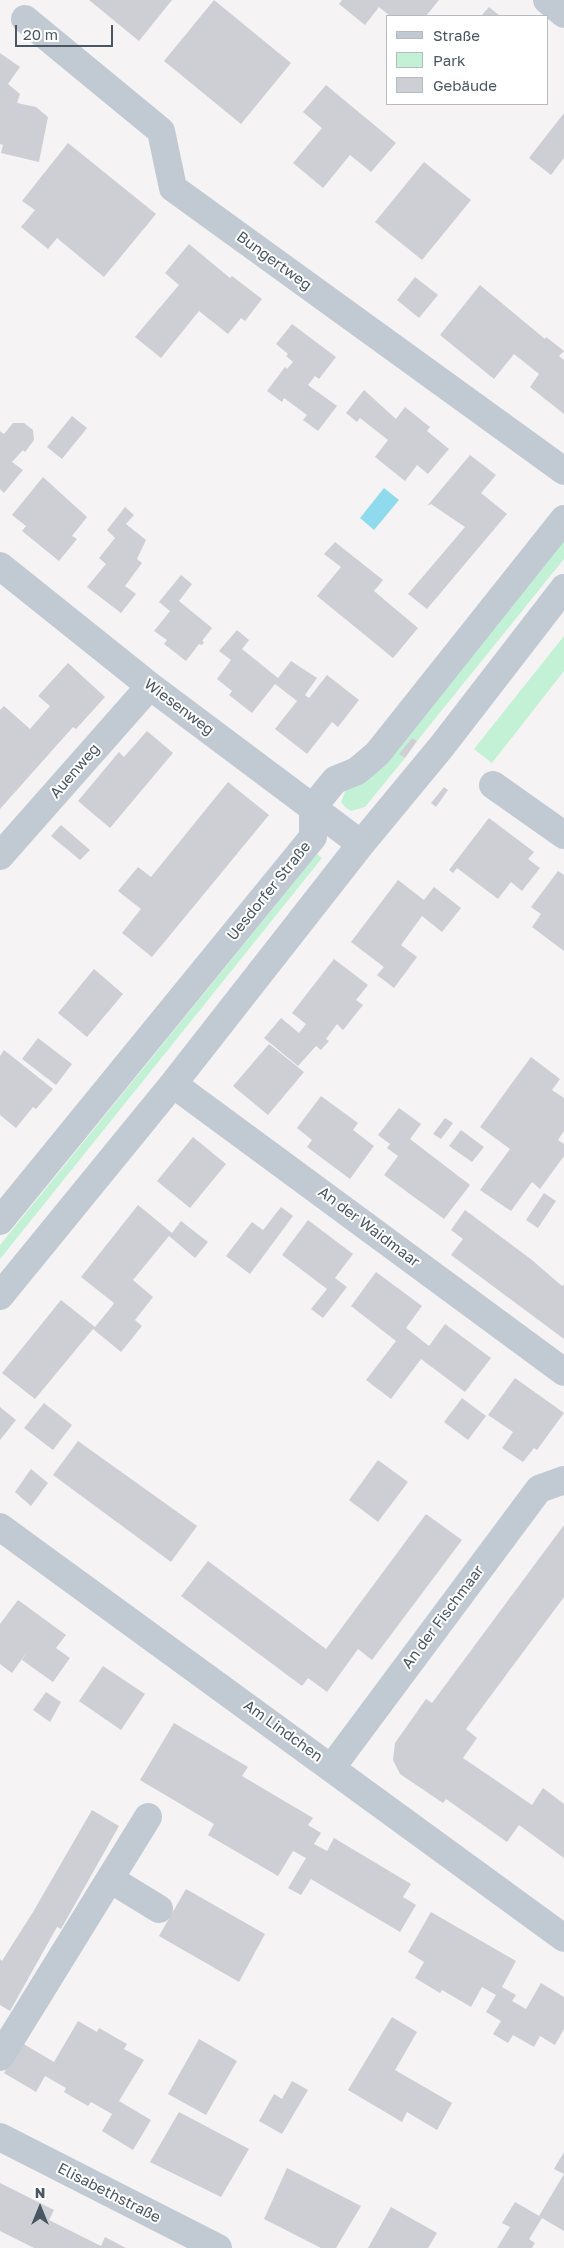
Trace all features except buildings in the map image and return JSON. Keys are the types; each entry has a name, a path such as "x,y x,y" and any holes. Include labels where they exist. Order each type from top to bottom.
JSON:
{"street":[{"path":"547,0 564,14"},
{"name":"Bungertweg","path":"25,19 161,131 173,188 564,471"},
{"path":"314,807 335,780 358,771 377,754 564,519"},
{"name":"Wiesenweg","path":"0,566 150,686 314,807 360,844"},
{"path":"0,1296 173,1084 360,844 442,746 564,588"},
{"name":"Auenweg","path":"0,856 150,686"},
{"path":"494,786 564,835"},
{"name":"Uesdorfer Straße","path":"0,1220 314,837 314,807"},
{"name":"An der Waidmaar","path":"173,1084 564,1372"},
{"name":"An der Fischmaar","path":"332,1767 539,1489 564,1480"},
{"name":"Am Lindchen","path":"0,1526 564,1938"},
{"path":"0,2057 148,1817"},
{"path":"110,1878 159,1909"},
{"name":"Elisabethstraße","path":"0,2137 218,2248"}],"green space":[{"path":"564,532 564,559 417,741 412,738 400,754 405,758 365,807 351,811 345,807 341,802 346,789"},
{"path":"564,636 564,671 492,763 474,749"},
{"path":"317,854 322,858 0,1259 0,1245"}],"water":[{"path":"384,488 399,500 374,530 360,518"}]}
